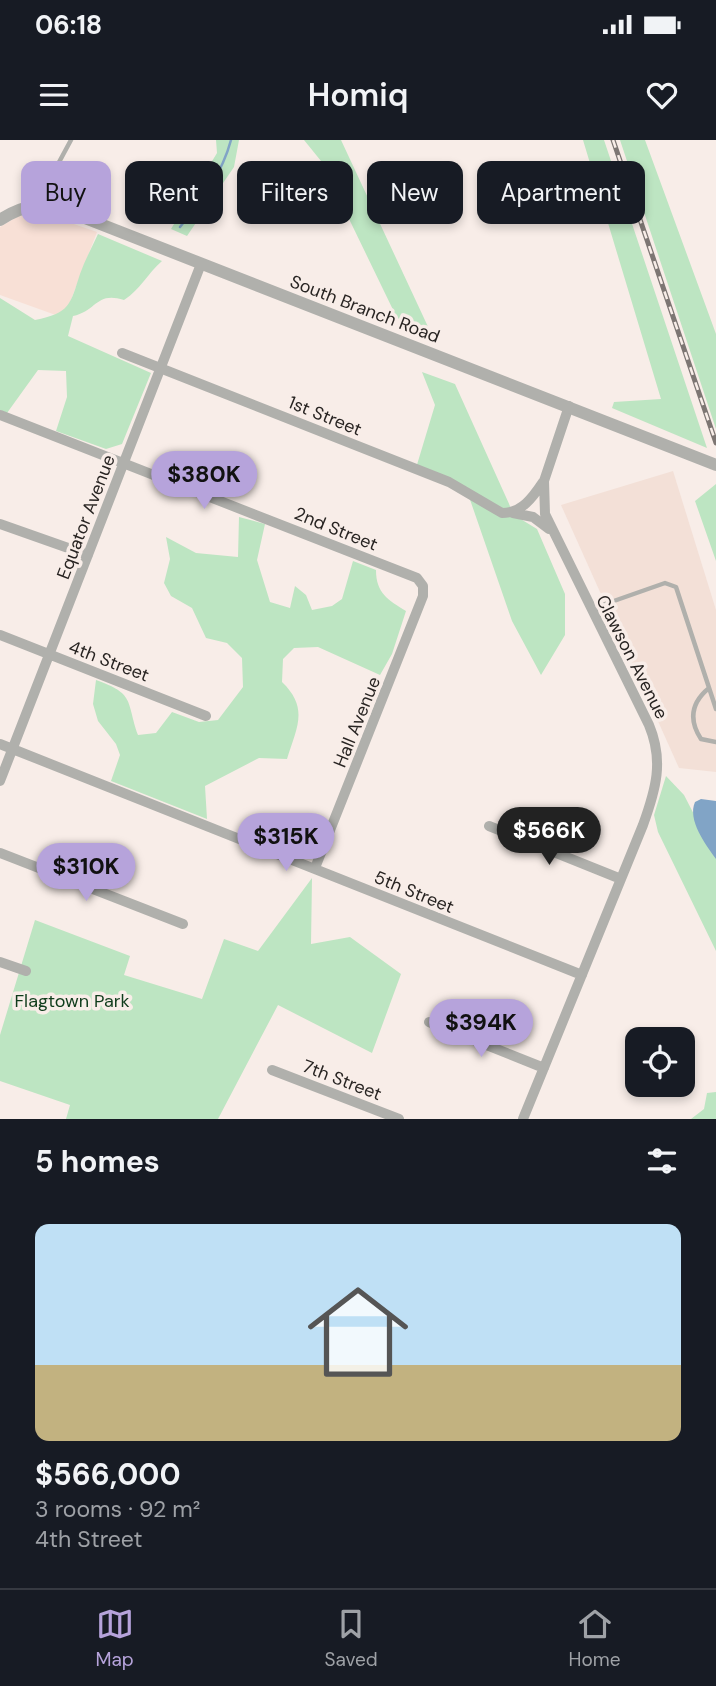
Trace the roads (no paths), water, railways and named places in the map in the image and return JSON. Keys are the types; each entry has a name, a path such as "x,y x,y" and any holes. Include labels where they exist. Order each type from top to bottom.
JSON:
{"street":[{"path":"0,220 21,207"},
{"name":"South Branch Road","path":"100,224 716,465"},
{"name":"Equator Avenue","path":"0,781 201,264"},
{"name":"1st Street","path":"122,353 449,482 493,510 533,517 551,531"},
{"name":"Clawson Avenue","path":"523,1119 653,796 659,763 656,742 649,725 551,531 544,505 544,481 569,406"},
{"name":"2nd Street","path":"0,415 418,578 423,586"},
{"path":"512,513 533,497 544,481"},
{"path":"0,524 88,555"},
{"name":"Hall Avenue","path":"315,868 423,596 423,586"},
{"name":"4th Street","path":"0,635 206,716"},
{"name":"5th Street","path":"0,744 582,975"},
{"path":"489,826 621,879"},
{"path":"0,853 183,924"},
{"path":"0,961 26,971"},
{"path":"429,1022 544,1068"},
{"name":"7th Street","path":"272,1070 399,1119"}],"lane":[{"path":"60,161 71,140"},
{"path":"590,609 664,583 676,587 716,709"},
{"path":"709,688 698,697 692,717 701,739 716,742"}],"water":[{"path":"701,799 716,801 716,859 695,824 693,809 695,802"}],"waterway":[{"path":"180,227 217,175 231,140"}],"railway":[{"path":"613,140 716,443"}],"park label":[{"name":"Flagtown Park","path":"72,1001"}]}
